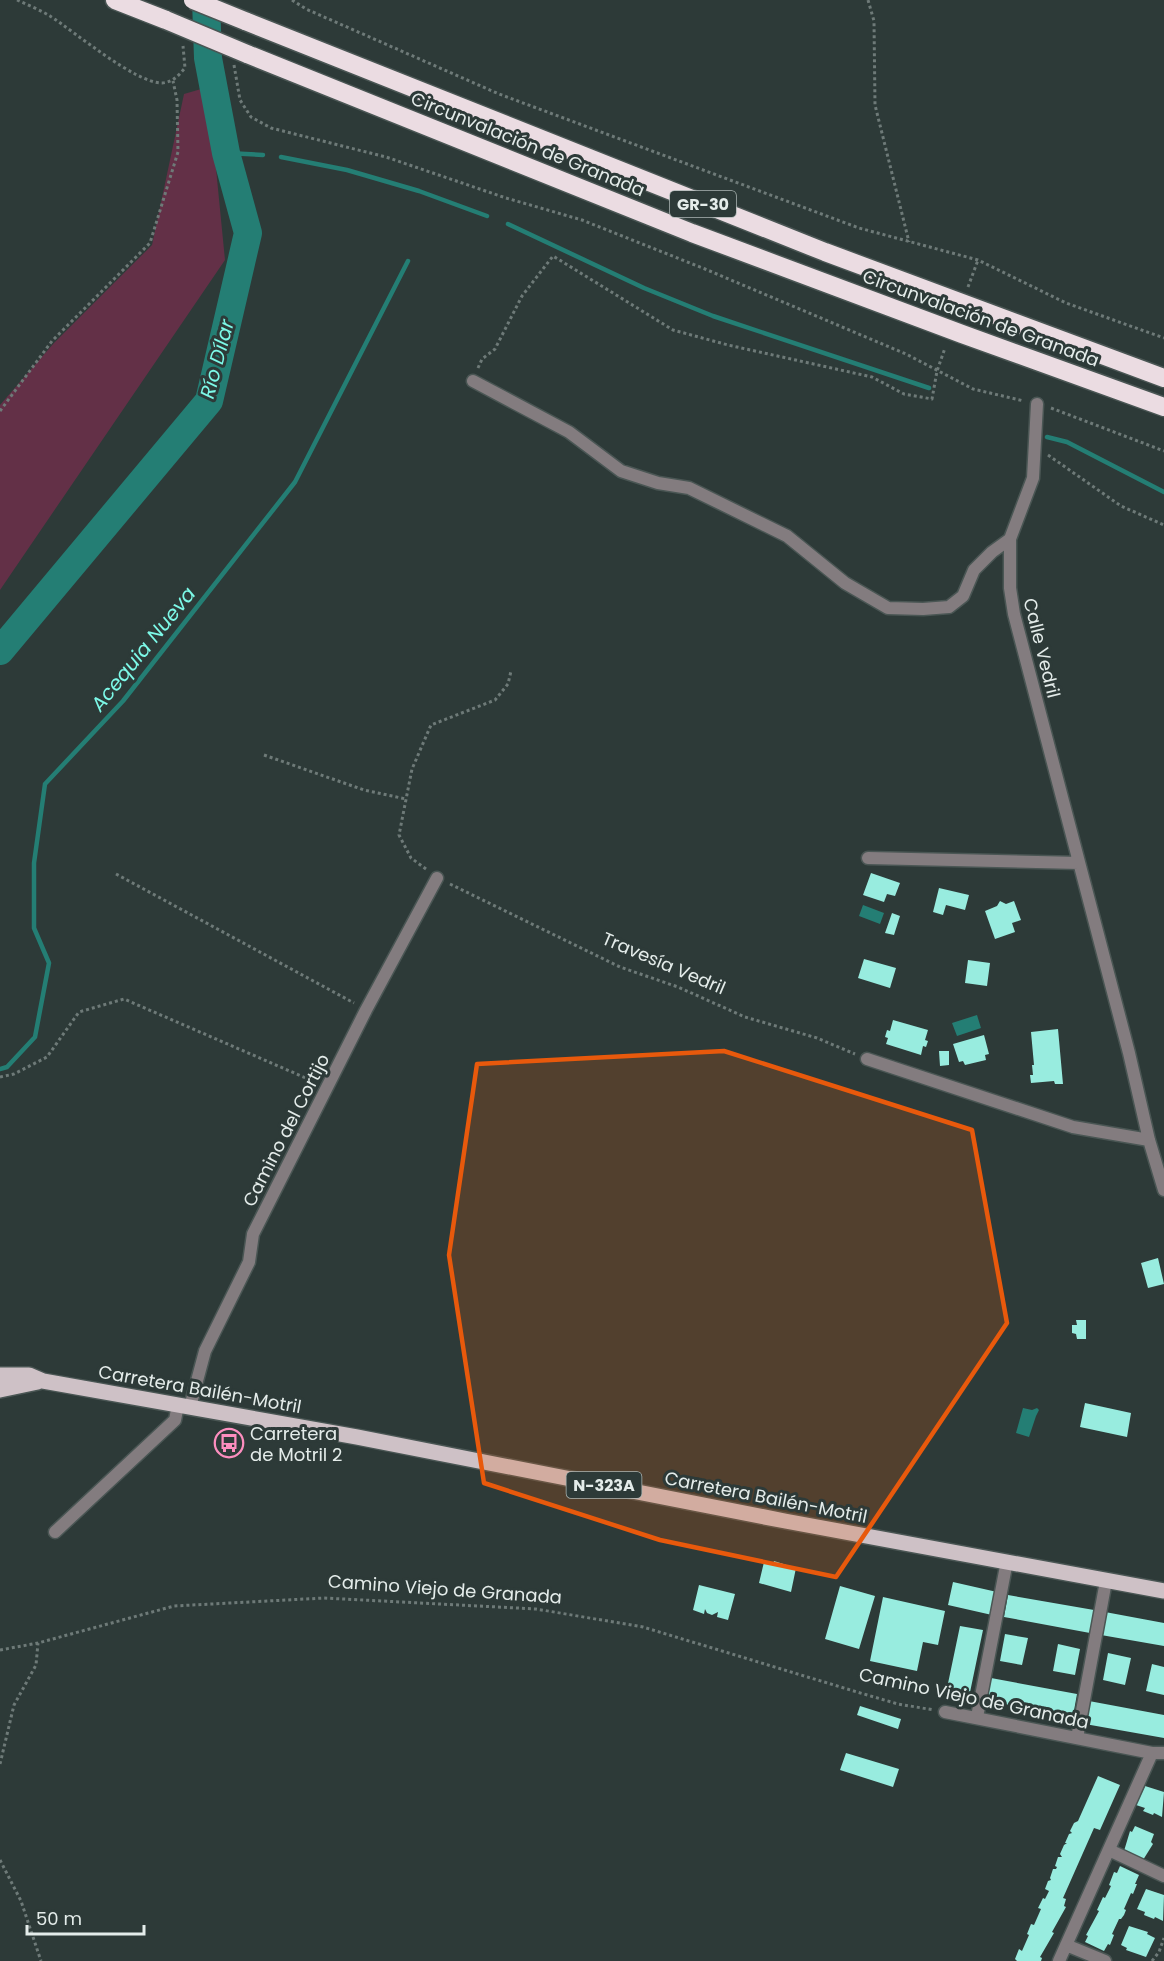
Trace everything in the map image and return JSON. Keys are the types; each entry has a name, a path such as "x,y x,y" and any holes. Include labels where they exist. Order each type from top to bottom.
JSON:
{"highway":[{"name":"Circunvalación de Granada","path":"115,0 166,20 241,60 693,233 1164,407"},
{"name":"Circunvalación de Granada","path":"193,0 825,252 1164,378"}],"main road":[{"name":"Carretera Bailén-Motril","path":"0,1375 29,1375 43,1381 1164,1591"},
{"name":"Carretera Bailén-Motril","path":"0,1389 43,1381"}],"street":[{"path":"473,381 569,432 621,471 658,483 689,488 787,536 845,583 888,608 949,607 963,596 974,570 992,552 1010,539"},
{"name":"Calle Vedril","path":"1037,404 1033,478 1010,539 1010,588 1014,614 1130,1053 1149,1140 1164,1190"},
{"path":"868,858 1079,863"},
{"name":"Camino del Cortijo","path":"55,1532 175,1420 184,1406 205,1351 249,1262 253,1234 366,1010 437,878"},
{"path":"867,1059 1073,1127 1149,1140"},
{"path":"977,1717 1007,1561"},
{"path":"1077,1738 1106,1581"},
{"name":"Camino Viejo de Granada","path":"945,1712 1158,1753"},
{"path":"1059,1961 1109,1850 1158,1753"},
{"path":"1109,1850 1164,1876"},
{"path":"1066,1945 1105,1961"}],"path":[{"path":"16,0 49,15 147,80 161,83 173,81 185,69 183,46"},
{"path":"292,0 306,9 499,94 860,228 978,260 1066,303 1164,338"},
{"path":"868,0 874,21 875,105 909,242"},
{"path":"241,60 240,100 251,117 272,128 386,157 506,198 582,220 906,354 973,389 1060,411 1164,451"},
{"path":"0,411 52,341 150,243 178,152 177,100 173,81"},
{"path":"473,381 482,359 495,349 522,296 553,256 673,330 728,345 872,377 904,393 932,399 937,371 945,348"},
{"path":"968,287 978,260"},
{"path":"1035,446 1121,506 1164,525"},
{"name":"Travesía Vedril","path":"510,671 508,684 495,700 431,725 412,769 399,835 411,858 437,878 620,967 678,987 744,1017 817,1038 867,1059"},
{"path":"264,755 364,790 406,799"},
{"path":"116,874 366,1010"},
{"path":"0,1077 14,1074 47,1057 79,1012 124,999 328,1088"},
{"name":"Camino Viejo de Granada","path":"0,1650 39,1643 174,1606 324,1598 536,1609 642,1627 898,1704 945,1712"},
{"path":"0,1764 14,1705 36,1665 39,1643"},
{"path":"0,1860 21,1901 41,1961"},
{"path":"1152,1961 1159,1952 1164,1938"}],"highlighted area":[{"path":"724,1051 972,1130 1007,1323 836,1577 660,1540 484,1483 449,1255 477,1064"}],"shaded area":[{"path":"208,87 225,260 0,590 0,405 54,343 152,245 184,94"},
{"path":"863,905 884,913 880,924 859,916"},
{"path":"977,1015 981,1028 957,1036 952,1023"},
{"path":"1023,1408 1039,1410 1029,1437 1016,1433"}],"building":[{"path":"871,873 900,883 895,896 887,894 884,902 863,895"},
{"path":"939,888 969,895 965,910 946,905 943,915 933,912"},
{"path":"1000,901 1006,904 1014,901 1021,920 1012,923 1015,932 995,939 985,911 997,906"},
{"path":"892,913 900,916 894,935 885,933"},
{"path":"864,959 896,968 890,988 858,978"},
{"path":"968,960 990,963 987,986 965,983"},
{"path":"893,1020 928,1030 925,1040 928,1041 926,1047 923,1046 921,1055 886,1044 887,1030 890,1031"},
{"path":"1058,1029 1063,1084 1055,1084 1054,1081 1031,1083 1030,1075 1033,1075 1032,1065 1034,1065 1031,1032"},
{"path":"984,1035 989,1054 985,1055 986,1060 965,1065 963,1061 959,1062 953,1044"},
{"path":"939,1051 949,1051 949,1065 940,1066"},
{"path":"1158,1258 1164,1284 1148,1288 1141,1263"},
{"path":"1076,1320 1086,1320 1086,1339 1077,1339 1076,1334 1072,1333 1072,1325 1077,1325"},
{"path":"1085,1403 1131,1413 1127,1437 1080,1427"},
{"path":"774,1561 796,1568 791,1592 759,1583 764,1562 773,1564"},
{"path":"953,1582 997,1592 992,1615 948,1605"},
{"path":"699,1585 735,1594 728,1620 717,1617 718,1612 712,1615 705,1609 704,1614 693,1610"},
{"path":"840,1586 875,1596 859,1649 825,1639"},
{"path":"1008,1595 1094,1610 1090,1633 1004,1617"},
{"path":"883,1597 945,1611 938,1645 923,1642 917,1671 870,1661"},
{"path":"1105,1612 1164,1623 1164,1646 1101,1635"},
{"path":"960,1626 983,1630 969,1697 946,1693"},
{"path":"1005,1634 1028,1638 1022,1665 1000,1661"},
{"path":"1058,1644 1080,1649 1075,1675 1053,1671"},
{"path":"1108,1653 1131,1658 1125,1685 1103,1680"},
{"path":"1152,1664 1164,1667 1164,1695 1146,1691"},
{"path":"991,1678 1077,1694 1073,1716 987,1701"},
{"path":"1089,1701 1164,1715 1164,1738 1085,1724"},
{"path":"860,1706 901,1719 898,1729 857,1715"},
{"path":"846,1753 899,1769 893,1787 840,1770"},
{"path":"1098,1776 1120,1785 1100,1830 1094,1828 1063,1898 1066,1899 1064,1906 1066,1907 1040,1957 1041,1961 1017,1961 1015,1959 1019,1949 1022,1951 1031,1924 1034,1925 1041,1909 1038,1908 1049,1891 1045,1889 1048,1881 1051,1880 1053,1869 1057,1867 1055,1866 1058,1857 1062,1857 1060,1854 1067,1843 1065,1843 1069,1834 1072,1833 1070,1831 1074,1823 1078,1821"},
{"path":"1145,1786 1164,1792 1162,1817 1143,1811 1145,1808 1136,1805"},
{"path":"1135,1826 1154,1834 1151,1842 1153,1844 1143,1860 1124,1851 1130,1831 1132,1832"},
{"path":"1120,1866 1139,1875 1133,1894 1131,1893 1124,1909 1126,1910 1124,1915 1119,1919 1110,1945 1108,1944 1104,1951 1085,1942 1088,1936 1086,1935 1099,1911 1097,1910 1103,1897 1105,1898 1111,1886 1109,1885 1114,1872 1117,1873"},
{"path":"1146,1889 1164,1895 1163,1921 1144,1915 1145,1912 1137,1909"},
{"path":"1129,1926 1148,1932 1147,1934 1155,1938 1146,1957 1126,1950 1127,1948 1121,1945"}],"waterway":[{"name":"Río Dílar","path":"0,651 209,401 248,233 226,153 208,58 206,0"},
{"path":"226,153 263,155"},
{"path":"281,157 347,170 419,191 487,216"},
{"path":"508,224 644,288 713,316 929,388"},
{"name":"Acequia Nueva","path":"0,1069 7,1067 35,1037 49,963 34,928 34,863 45,784 123,701 295,482 408,261"},
{"path":"1047,437 1067,442 1164,492"}],"place":[{"name":"Carretera de Motril 2","path":"229,1443"}]}
